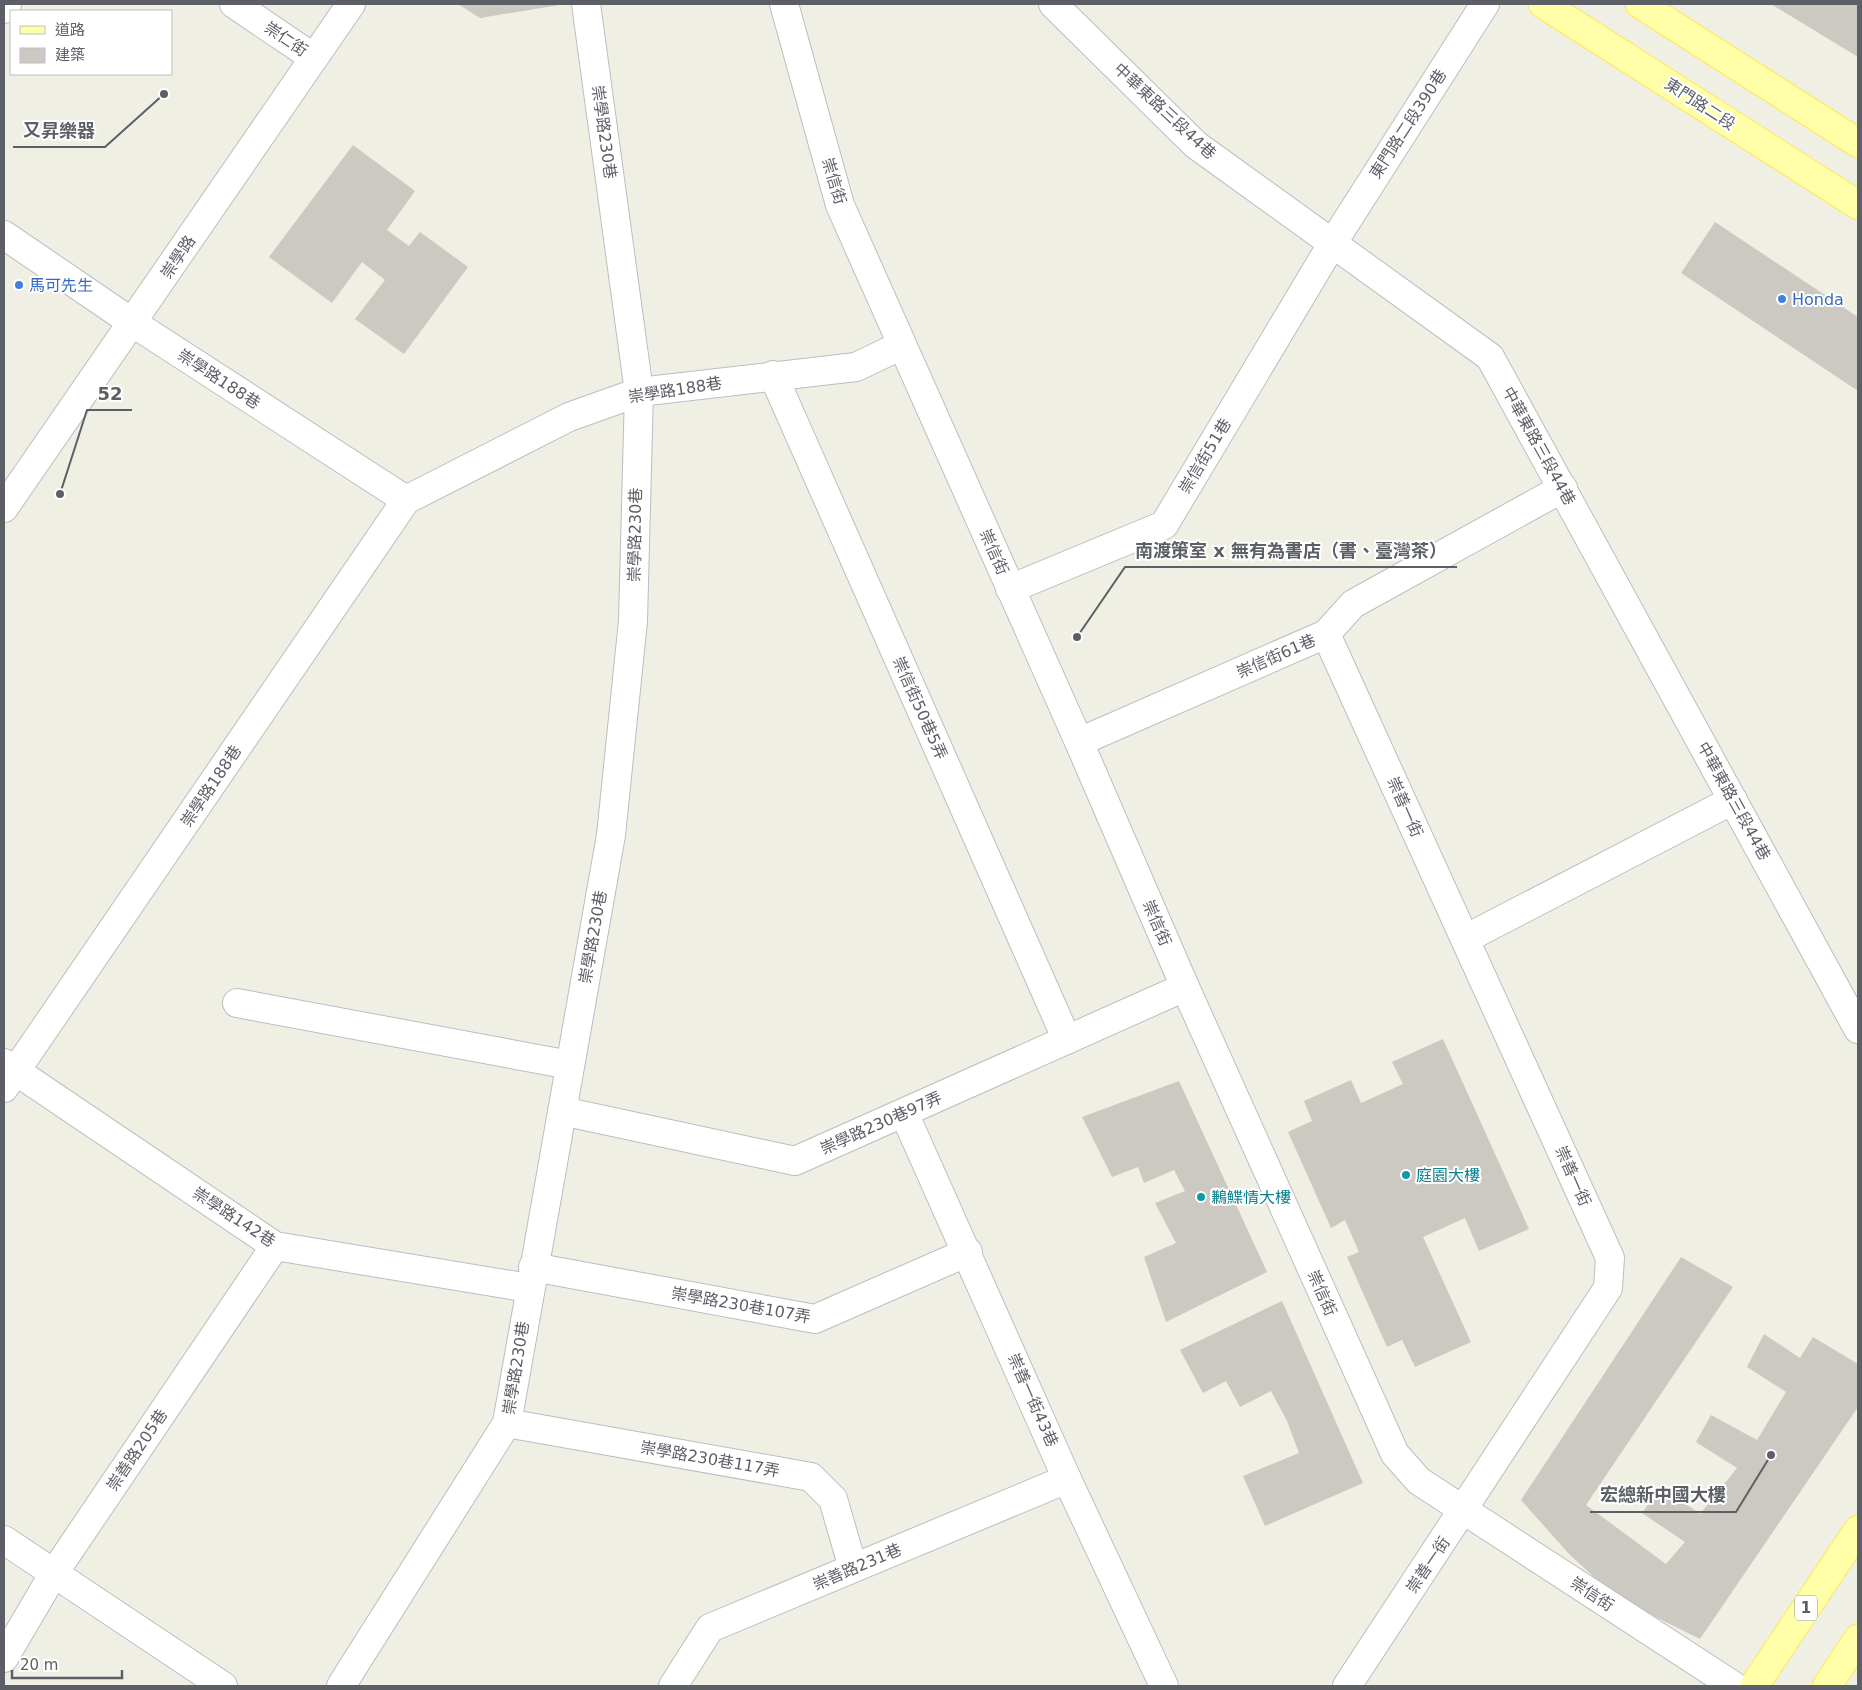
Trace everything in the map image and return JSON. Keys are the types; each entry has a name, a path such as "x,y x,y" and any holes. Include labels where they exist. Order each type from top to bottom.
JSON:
{"main road":[{"name":"東門路二段","path":"1543,4 1858,205"},
{"path":"1649,6 1858,143"},
{"name":"1","path":"1754,1686 1858,1530"},
{"path":"1827,1686 1858,1639"}],"street":[{"path":"4,9 7,4"},
{"name":"崇仁街","path":"234,4 314,58"},
{"name":"崇學路","path":"4,508 351,4"},
{"name":"崇學路230巷","path":"341,1686 507,1424 531,1277 611,835 633,621 638,392 586,4"},
{"name":"崇信街","path":"784,4 840,205 1079,742 1185,986 1395,1454 1419,1481 1734,1686"},
{"name":"中華東路三段44巷","path":"1053,4 1196,145 1490,357 1858,1029"},
{"name":"東門路二段390巷","path":"1332,244 1486,4"},
{"name":"崇學路188巷","path":"4,235 133,323 406,500"},
{"name":"崇信街51巷","path":"1010,589 1164,525 1332,244"},
{"name":"崇學路188巷","path":"8,1074 406,500 570,418 638,392 773,375 856,367 902,345"},
{"name":"崇信街50巷5弄","path":"773,375 1068,1040"},
{"name":"崇信街61巷","path":"1079,742 1326,634 1353,604 1563,488"},
{"name":"崇善一街","path":"1326,634 1610,1258 1608,1288 1464,1511 1347,1686"},
{"path":"1465,939 1733,800"},
{"name":"崇學路230巷97弄","path":"562,1111 795,1162 1185,986"},
{"path":"237,1003 570,1065"},
{"name":"崇學路142巷","path":"8,1074 275,1246 531,1277"},
{"name":"崇善一街43巷","path":"904,1112 968,1252 1067,1479 1164,1686"},
{"name":"崇善路205巷","path":"4,1658 54,1573 275,1246"},
{"name":"崇學路230巷107弄","path":"531,1277 815,1319 968,1252"},
{"name":"崇學路230巷117弄","path":"507,1424 811,1477 833,1499 853,1568"},
{"name":"崇善路231巷","path":"673,1686 710,1628 1067,1479"},
{"path":"4,1540 223,1686"}],"building":[{"path":"458,4 559,4 559,5 480,18"},
{"path":"1771,4 1858,4 1858,57"},
{"path":"353,145 415,191 387,230 409,246 420,232 468,267 404,354 355,319 385,280 362,262 332,303 269,257"},
{"path":"1715,222 1858,317 1858,391 1681,273"},
{"name":"庭園大樓","path":"1443,1039 1529,1229 1479,1251 1465,1218 1423,1237 1471,1342 1415,1367 1402,1340 1387,1347 1347,1257 1359,1252 1345,1220 1331,1228 1288,1132 1312,1121 1304,1101 1351,1080 1361,1103 1403,1084 1392,1062"},
{"name":"鶼鰈情大樓","path":"1179,1081 1267,1272 1166,1322 1144,1257 1176,1243 1155,1203 1185,1191 1174,1170 1144,1183 1138,1167 1112,1177 1082,1117"},
{"path":"1681,1257 1733,1287 1586,1505 1666,1564 1685,1542 1642,1513 1661,1486 1700,1514 1737,1468 1696,1442 1711,1415 1757,1440 1786,1392 1747,1367 1764,1334 1800,1358 1813,1337 1858,1364 1858,1407 1700,1639 1617,1598 1569,1554 1521,1500"},
{"path":"1282,1301 1363,1483 1265,1526 1243,1476 1299,1453 1287,1421 1271,1391 1240,1407 1226,1381 1203,1393 1180,1350"}],"place":[{"name":"又昇樂器","path":"164,94"},
{"name":"馬可先生","path":"19,285"},
{"name":"Honda","path":"1782,299"},
{"name":"52","path":"60,494"},
{"name":"南渡策室 x 無有為書店（書、臺灣茶）","path":"1077,637"},
{"name":"庭園大樓","path":"1406,1175"},
{"name":"鶼鰈情大樓","path":"1201,1197"},
{"name":"宏總新中國大樓","path":"1771,1455"}]}
